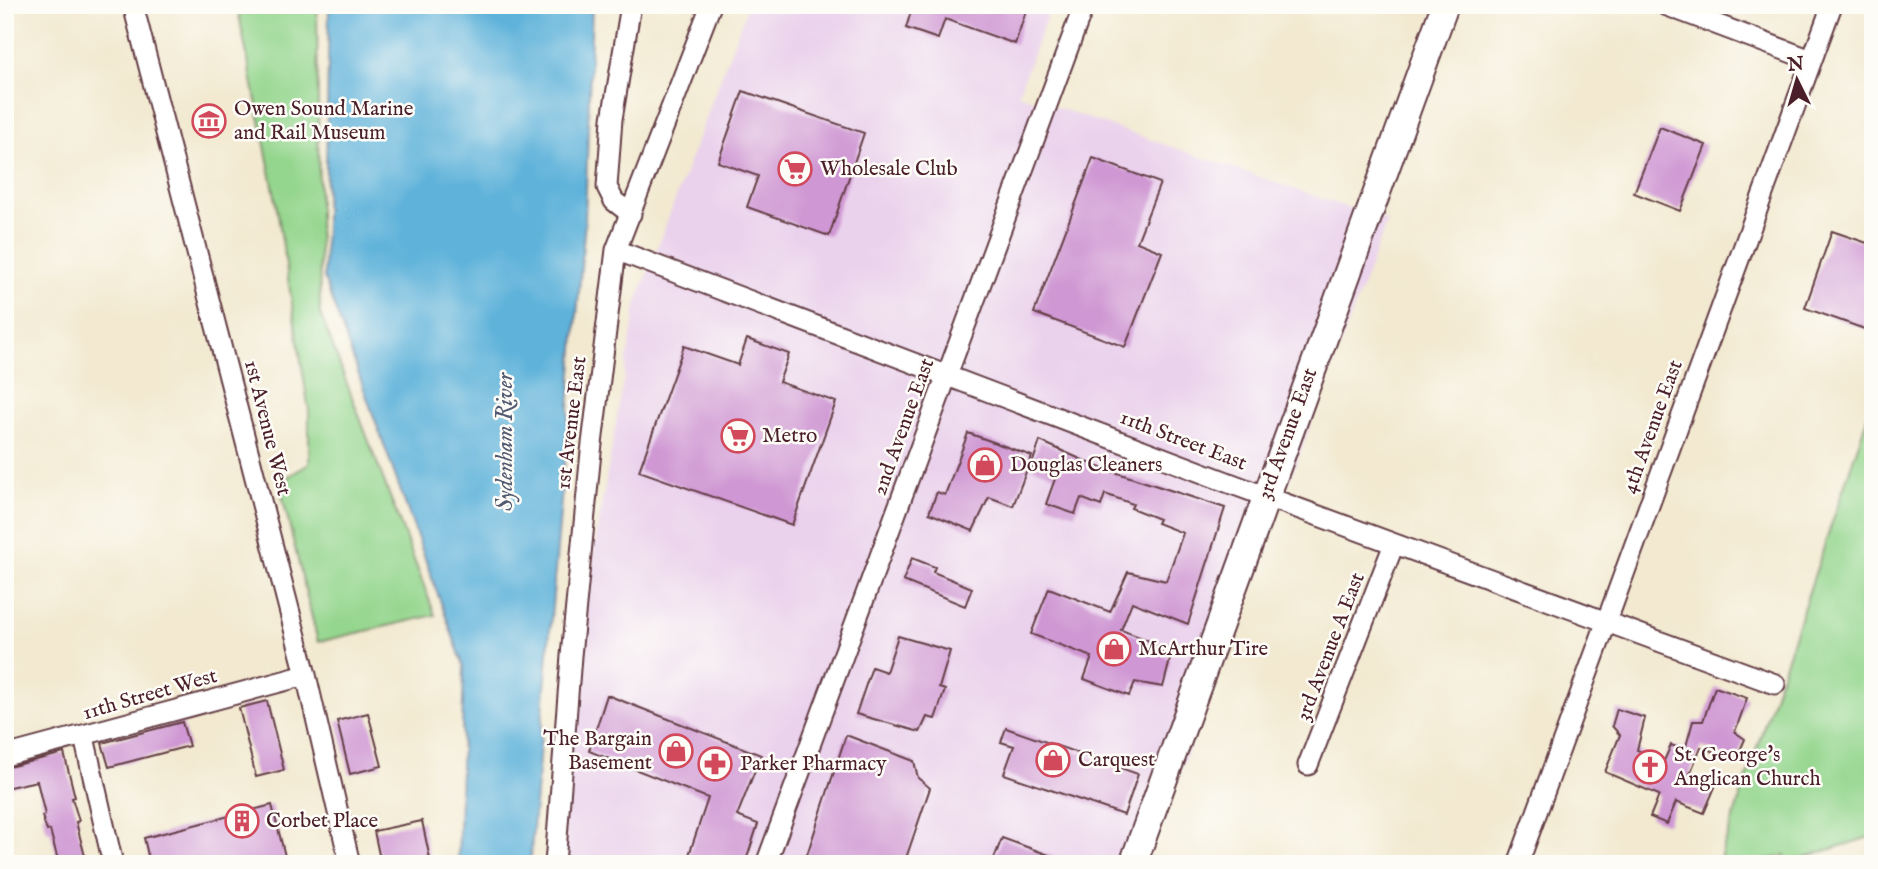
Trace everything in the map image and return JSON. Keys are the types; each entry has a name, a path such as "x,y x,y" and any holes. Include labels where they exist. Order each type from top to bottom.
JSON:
{"main road":[{"name":"3rd Avenue East","path":"1133,864 1445,5"}],"street":[{"name":"1st Avenue West","path":"133,5 306,675 350,864"},
{"path":"631,5 612,119 607,187 614,201 631,214"},
{"name":"1st Avenue East","path":"555,864 570,656 589,465 616,250 712,5"},
{"name":"2nd Avenue East","path":"766,864 1084,5"},
{"path":"1665,5 1811,60"},
{"name":"4th Avenue East","path":"1518,864 1832,5"},
{"name":"11th Street East","path":"616,250 947,377 1775,684"},
{"name":"3rd Avenue A East","path":"1308,765 1394,544"},
{"name":"11th Street West","path":"5,756 84,737 306,675"},
{"path":"84,737 113,864"}],"shaded area":[{"path":"748,5 1051,5 1018,94 1387,221 1146,864 549,864 575,660 637,302"}],"green space":[{"path":"237,5 317,5 320,313 435,615 318,642 282,495 289,476 309,464 309,411 275,196"},
{"path":"1873,400 1873,836 1786,863 1785,855 1755,864 1718,864"}],"water":[{"name":"Sydenham River","path":"329,5 592,5 585,221 530,864 458,864 464,667 324,278"}],"building":[{"path":"913,5 1028,5 1015,44 945,19 938,39 906,28"},
{"name":"Wholesale Club","path":"743,91 864,133 829,236 747,207 758,176 718,162"},
{"path":"1660,127 1706,145 1680,211 1634,193"},
{"path":"1093,158 1160,183 1137,242 1162,252 1125,347 1034,313"},
{"path":"1832,231 1873,245 1873,332 1805,308"},
{"name":"Metro","path":"747,339 789,354 779,382 836,402 792,525 639,471 684,346 738,365"},
{"path":"968,433 1032,456 1013,506 989,497 973,531 929,513 937,492 945,495"},
{"path":"1040,441 1096,466 1225,508 1188,624 1132,602 1121,630 1148,640 1170,660 1163,687 1135,682 1129,696 1084,679 1092,657 1031,634 1049,588 1110,612 1128,572 1166,581 1183,533 1157,523 1159,519 1131,508 1133,504 1105,494 1101,506 1081,498 1075,514 1046,504 1056,476 1031,467"},
{"path":"912,558 935,567 933,572 972,588 965,606 903,581"},
{"path":"898,636 950,651 939,688 945,690 935,719 927,717 920,732 856,714 872,667 886,672"},
{"name":"St. George's Anglican Church","path":"1715,687 1747,698 1735,732 1745,739 1736,760 1701,747 1689,776 1715,787 1704,813 1676,802 1667,824 1650,817 1659,795 1605,772 1620,735 1612,726 1617,709 1645,718 1637,750 1664,761 1671,745 1685,750 1693,721 1703,721"},
{"path":"607,695 761,755 737,816 758,824 745,864 686,864 708,798 589,751"},
{"path":"267,701 284,770 256,777 239,708"},
{"path":"368,713 382,766 350,774 337,721"},
{"path":"182,722 189,746 109,767 102,743"},
{"name":"Carquest","path":"1006,728 1138,774 1124,815 1004,774 1014,746 1001,742"},
{"path":"846,735 914,761 918,778 930,788 904,864 804,864"},
{"path":"64,753 75,797 72,798 79,821 76,822 87,864 59,864 50,830 47,831 42,816 45,815 37,781 5,788 5,768"},
{"name":"Corbet Place","path":"272,805 287,864 150,864 144,838"},
{"path":"422,821 430,859 408,864 381,864 374,831"},
{"path":"1002,838 1068,862 1068,864 992,864"}],"place":[{"name":"Owen Sound Marine and Rail Museum","path":"209,121"},
{"name":"Wholesale Club","path":"795,169"},
{"name":"Metro","path":"738,436"},
{"name":"Douglas Cleaners","path":"985,465"},
{"name":"McArthur Tire","path":"1114,649"},
{"name":"The Bargain Basement","path":"676,751"},
{"name":"Carquest","path":"1053,760"},
{"name":"Parker Pharmacy","path":"715,764"},
{"name":"St. George's Anglican Church","path":"1650,767"},
{"name":"Corbet Place","path":"242,821"}]}
